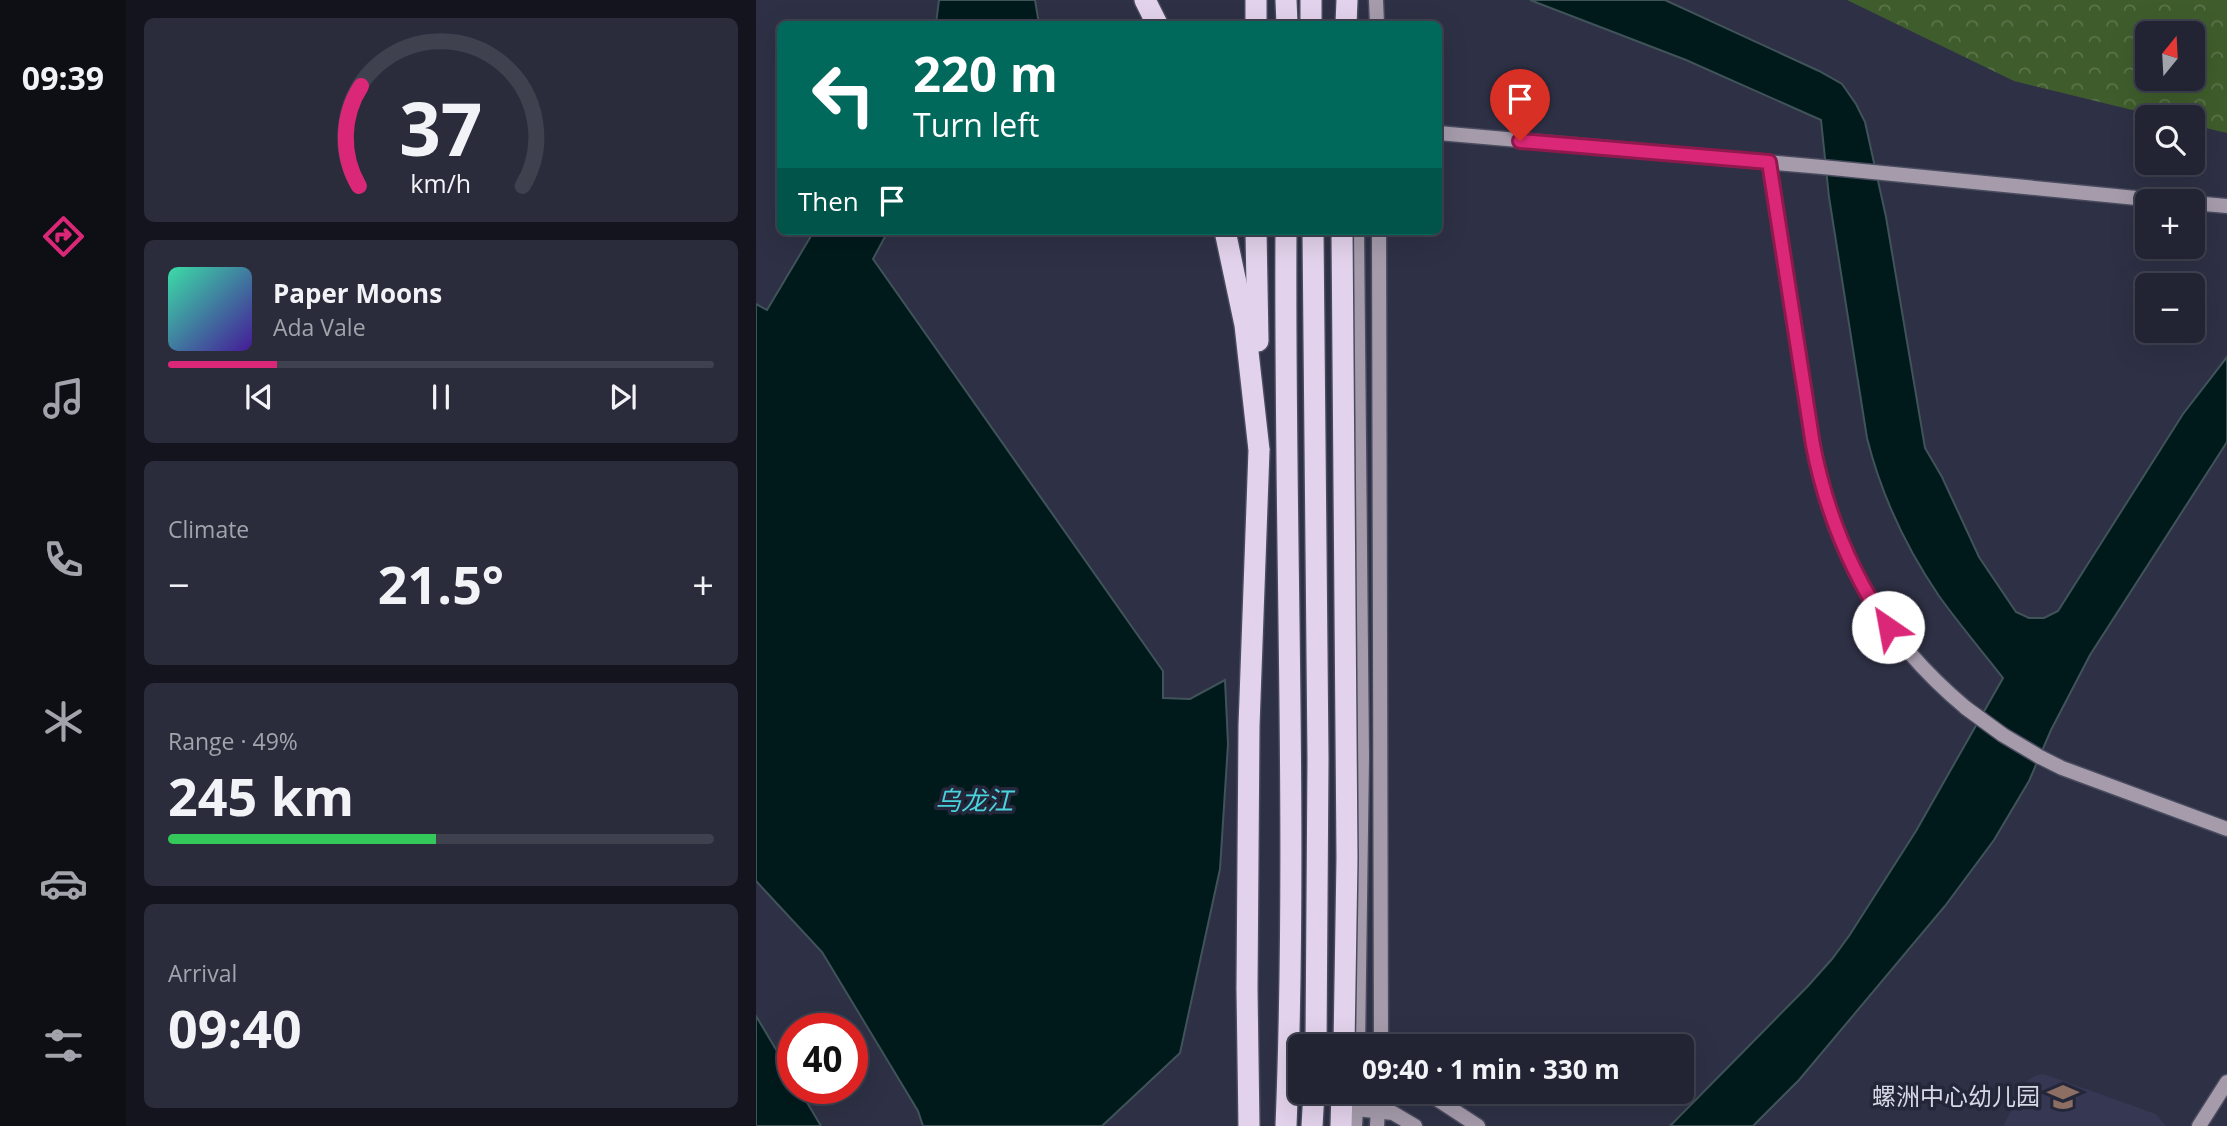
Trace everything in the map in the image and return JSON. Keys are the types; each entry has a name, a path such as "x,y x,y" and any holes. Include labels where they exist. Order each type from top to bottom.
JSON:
{"highway":[{"path":"1145,0 1156,21"},
{"path":"1256,0 1256,21"},
{"path":"1286,0 1287,21"},
{"path":"1311,0 1311,21"},
{"path":"1346,21 1347,0"},
{"path":"1227,235 1245,325 1259,450"},
{"path":"1249,1126 1249,726 1259,450 1256,235"},
{"path":"1286,235 1290,690 1289,1050 1286,1126"},
{"path":"1313,235 1318,759 1316,1034"},
{"path":"1342,235 1347,845 1344,1034"},
{"path":"1312,1126 1313,1104"},
{"path":"1341,1126 1342,1104"}],"street":[{"path":"1354,0 1355,21"},
{"path":"1376,0 1377,21"},
{"path":"1442,133 2135,198"},
{"path":"1769,162 1813,445 1823,489 1836,530 1854,571 1888,627 1931,678 1994,730 2039,757 2062,768 2227,828"},
{"path":"2205,205 2227,206"},
{"path":"1357,235 1362,757 1359,1034"},
{"path":"1379,235 1381,1034"},
{"path":"2199,1126 2227,1082"},
{"path":"1355,1126 1356,1104"},
{"path":"1377,1126 1378,1104"},
{"path":"1444,1104 1478,1126"},
{"path":"1356,1109 1392,1112 1415,1126"}],"shaded area":[{"name":"螺洲中心幼儿园","path":"2044,1074 2156,1114 2166,1126 2003,1126 2028,1080"}],"green space":[{"path":"1847,0 2227,0 2227,133 2205,128 2205,105 2135,105 2135,111 2014,81"}],"water":[{"path":"939,0 1035,0 1038,21 936,21"},
{"path":"1530,0 1665,0 1842,84 1865,122 1886,217 1925,448 1942,477 1979,557 2016,612 2029,618 2044,618 2058,611 2183,414 2227,357 2227,442 2090,655 2051,730 2029,781 1994,840 1945,906 1799,1080 1753,1126 1670,1126 1832,959 1916,831 2003,678 1954,617 1927,578 1896,520 1873,459 1867,438 1829,197 1821,120 1686,60"},
{"name":"乌龙江","path":"812,235 886,235 873,259 1163,671 1163,698 1190,699 1225,680 1228,744 1220,869 1180,1053 1102,1126 923,1126 918,1111 868,1028 868,1013 859,1013 822,952 756,881 756,304 767,310"},
{"path":"756,1016 777,1051 777,1104 808,1104 821,1126 756,1126"}],"place":[{"name":"螺洲中心幼儿园","path":"2063,1097"}],"route":[{"path":"1520,141 1769,162 1817,467 1836,530 1854,571 1888,627"}]}
